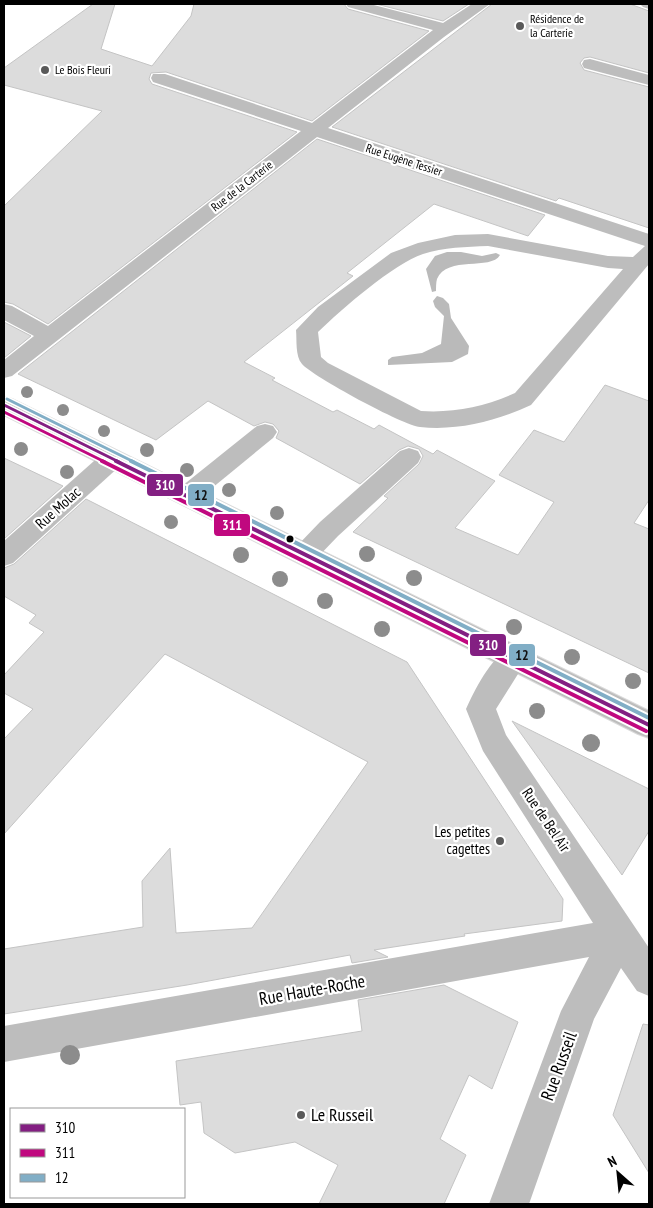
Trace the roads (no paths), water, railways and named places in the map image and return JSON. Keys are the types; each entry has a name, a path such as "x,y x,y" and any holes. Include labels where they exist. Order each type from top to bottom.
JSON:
{"street":[{"path":"353,4 446,29"},
{"name":"Rue de la Carterie","path":"4,370 314,130 446,29 482,4"},
{"path":"590,64 649,80"},
{"name":"Rue Eugène Tessier","path":"159,78 649,240"},
{"path":"456,240 488,240 608,262 644,257 522,399 497,411 437,420 417,419 320,368 310,359 307,330 326,312 398,257 418,249 456,240"},
{"path":"4,311 49,335"},
{"path":"4,405 649,725"},
{"path":"186,496 265,432"},
{"path":"305,554 328,529 391,484 409,457"},
{"name":"Rue Molac","path":"4,556 112,459"},
{"name":"Rue de Bel Air","path":"514,658 484,702 482,709 494,742 649,979"},
{"name":"Rue Haute-Roche","path":"4,1044 554,948 620,934"},
{"name":"Rue Russeil","path":"509,1204 579,1011 620,934"}],"place":[{"name":"Résidence de la Carterie","path":"520,26"},
{"name":"Le Bois Fleuri","path":"45,70"},
{"name":"Les petites cagettes","path":"500,841"},
{"name":"Le Russeil","path":"301,1115"}]}
